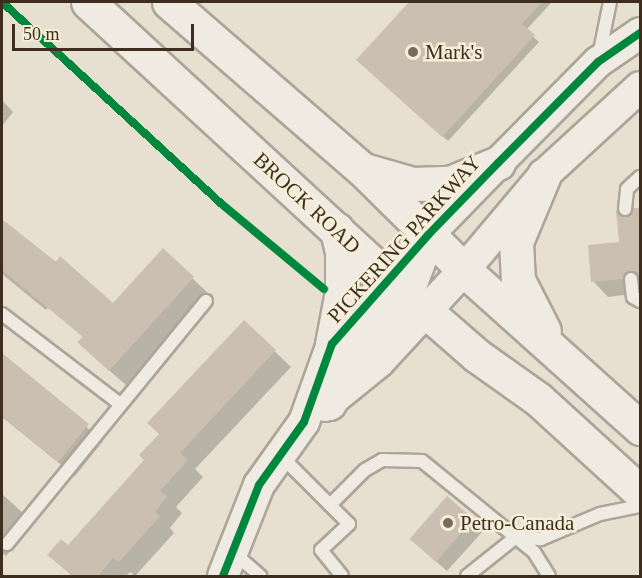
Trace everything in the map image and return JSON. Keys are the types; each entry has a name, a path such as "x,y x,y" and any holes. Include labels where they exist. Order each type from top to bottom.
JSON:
{"main road":[{"name":"BROCK ROAD","path":"88,2 407,295 476,355 538,399 640,492"},
{"path":"169,2 362,169 464,270 550,344 640,428"},
{"path":"362,169 413,184 450,183 498,163"},
{"path":"544,175 516,242 518,280 550,344"},
{"path":"332,345 342,291 342,252 337,230"},
{"path":"316,412 348,364 407,295 428,235"}],"street":[{"name":"PICKERING PARKWAY","path":"428,235 598,62 640,33"},
{"name":"PICKERING PARKWAY","path":"227,564 260,485 316,412 332,345 407,295 464,270 544,175 640,87"}],"lane":[{"path":"598,62 610,2"},
{"path":"625,209 627,189 640,177"},
{"path":"631,279 633,297 640,301"},
{"path":"7,544 206,302"},
{"path":"2,314 120,404"},
{"path":"281,455 349,524 321,550 342,576"},
{"path":"330,505 365,470 382,460 422,461 534,552 549,576"},
{"path":"467,576 516,537 541,539 600,514 640,506"},
{"path":"227,564 260,576"}],"building":[{"path":"409,2 542,2 522,24 535,35 442,137 356,60"},
{"path":"633,208 640,208 640,278 631,271 623,279 591,282 588,245 619,242 616,210 625,217"},
{"path":"2,219 56,262 60,256 113,303 163,248 194,277 109,371 77,342 83,337 2,270"},
{"path":"244,320 276,350 180,453 188,460 160,491 167,496 155,512 160,516 119,562 113,558 98,576 73,576 47,555 61,539 68,545 144,460 139,455 159,434 147,423"},
{"path":"2,353 89,424 58,462 2,416"},
{"path":"447,496 473,519 436,562 410,539"}],"cycle path":[{"path":"2,2 224,206 324,289"},
{"path":"223,576 259,485 304,422 332,344 428,235 598,62 640,33"}],"place":[{"name":"Mark's","path":"413,52"},
{"name":"Petro-Canada","path":"448,523"}]}
